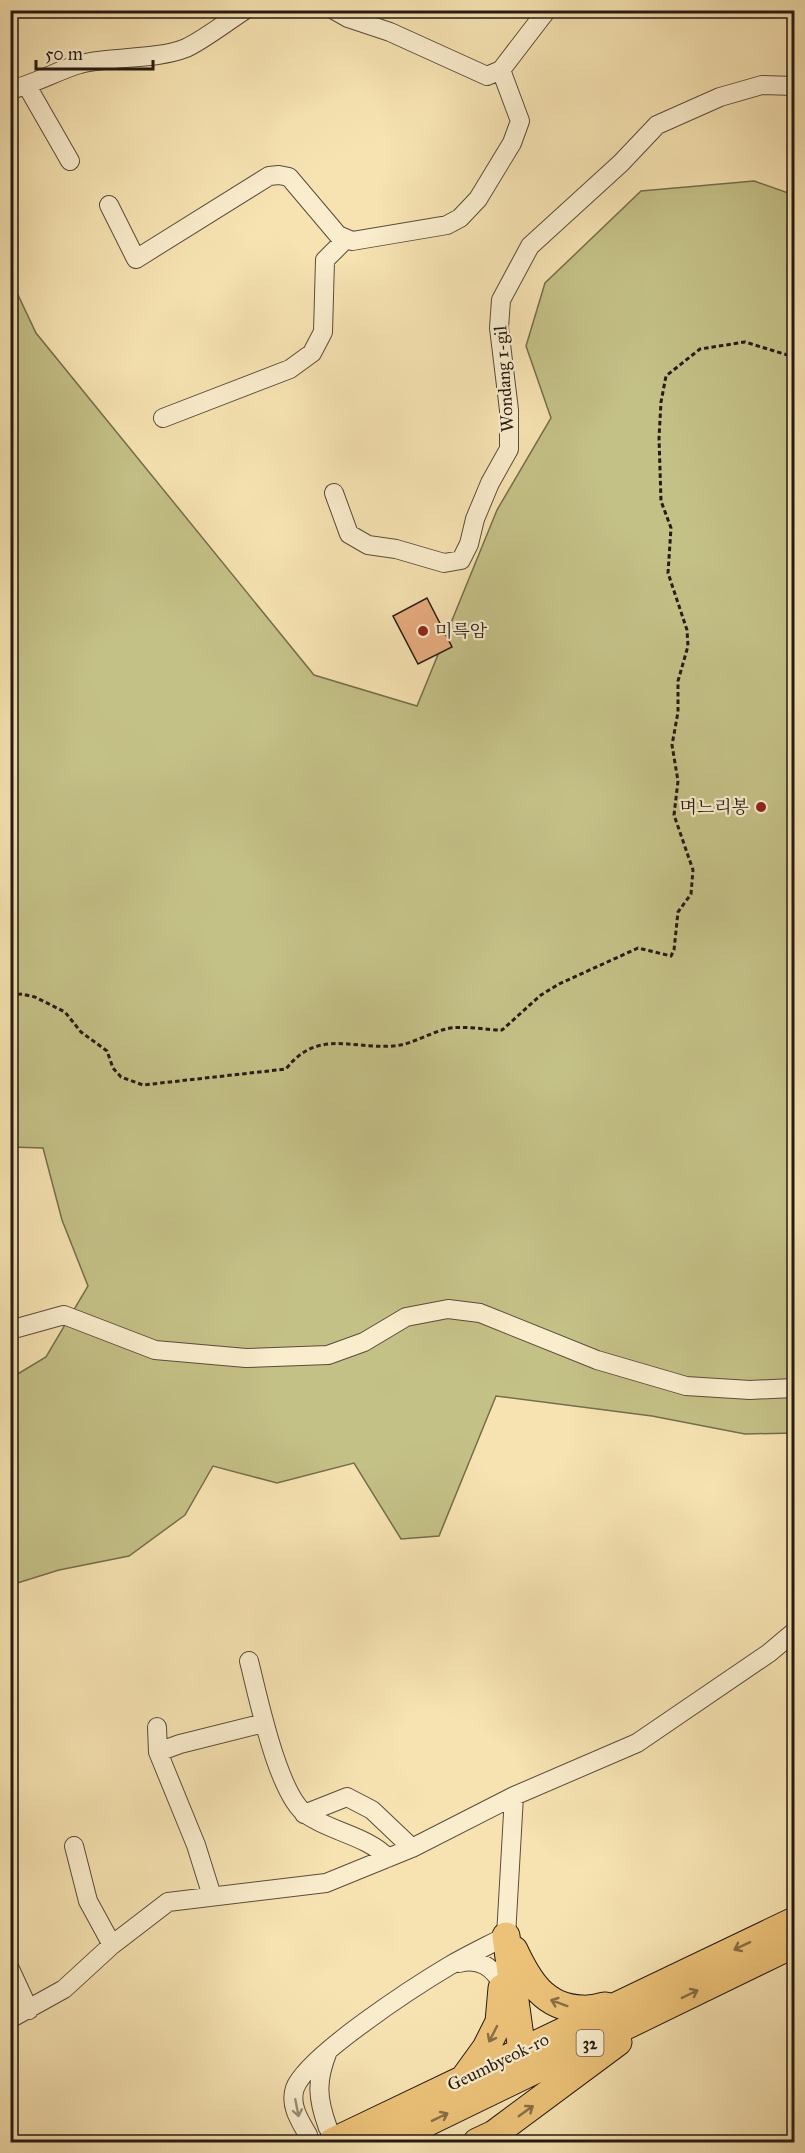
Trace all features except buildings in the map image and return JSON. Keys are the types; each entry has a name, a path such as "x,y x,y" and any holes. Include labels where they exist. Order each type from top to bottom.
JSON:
{"highway":[{"name":"Geumbyeok-ro","path":"522,2051 795,1921"},
{"path":"473,2087 486,2048 499,2022 506,1936"},
{"path":"506,1936 524,1971 542,1996 558,2004 582,2010 616,2005"},
{"path":"473,2087 514,2065 522,2051 506,1936"},
{"name":"Geumbyeok-ro","path":"323,2135 473,2087 664,2007 795,1944"},
{"path":"477,2142 494,2134 664,2007"},
{"name":"Geumbyeok-ro","path":"387,2142 473,2087"}],"street":[{"path":"70,161 19,88 82,64 186,48 245,10"},
{"path":"334,10 348,18 390,32 487,76 501,70 548,10"},
{"path":"110,204 136,259 269,176 289,177 338,235 352,241 447,225 460,218 477,199 512,142 520,121 501,70"},
{"name":"Wondang 1-gil","path":"334,493 349,534 368,545 396,549 444,563 461,560 470,544 476,519 490,483 509,449 509,410 499,328 501,300 530,246 621,163 657,125 720,97 762,85 795,86"},
{"path":"163,418 290,369 312,353 323,332 325,260 346,239"},
{"path":"10,1330 64,1315 155,1350 246,1358 328,1355 364,1342 406,1317 448,1309 480,1313 597,1360 686,1386 750,1390 795,1388"},
{"path":"10,2019 64,1989 112,1945 168,1902 326,1883 412,1848 514,1796 638,1743 769,1653 795,1632"},
{"path":"249,1661 264,1723 289,1791 304,1814 378,1848 388,1858"},
{"path":"158,1752 180,1744 264,1723"},
{"path":"157,1727 158,1752 196,1845 212,1896"},
{"path":"323,2135 295,2110 295,2088 307,2070 369,2019 449,1966 506,1936 514,1796"},
{"path":"304,1814 347,1797 372,1810 412,1848"},
{"path":"74,1846 88,1901 112,1945"},
{"path":"449,1966 468,1961 478,1962 489,1967 503,1985"},
{"path":"10,1969 29,2010"},
{"path":"323,2135 319,2104 321,2067 329,2050"}],"path":[{"path":"10,995 22,994 35,997 65,1012 81,1032 106,1051 113,1068 121,1077 143,1085 286,1069 296,1056 314,1046 327,1043 395,1046 449,1028 502,1030 550,990 638,948 670,956 674,950 678,912 691,894 693,870 674,815 678,781 672,745 678,712 678,681 688,646 687,630 668,573 671,528 661,501 659,438 661,402 666,376 700,349 745,342 795,357"}],"shaded area":[{"path":"754,181 794,195 794,1433 745,1434 652,1416 496,1396 439,1536 401,1539 354,1463 277,1483 213,1466 185,1515 129,1556 59,1570 11,1585 11,1378 46,1357 88,1286 62,1220 43,1148 11,1147 10,278 36,333 314,675 417,706 497,510 551,418 526,346 545,283 641,191"}],"place":[{"name":"미륵암","path":"423,631"},
{"name":"며느리봉","path":"761,807"}]}
